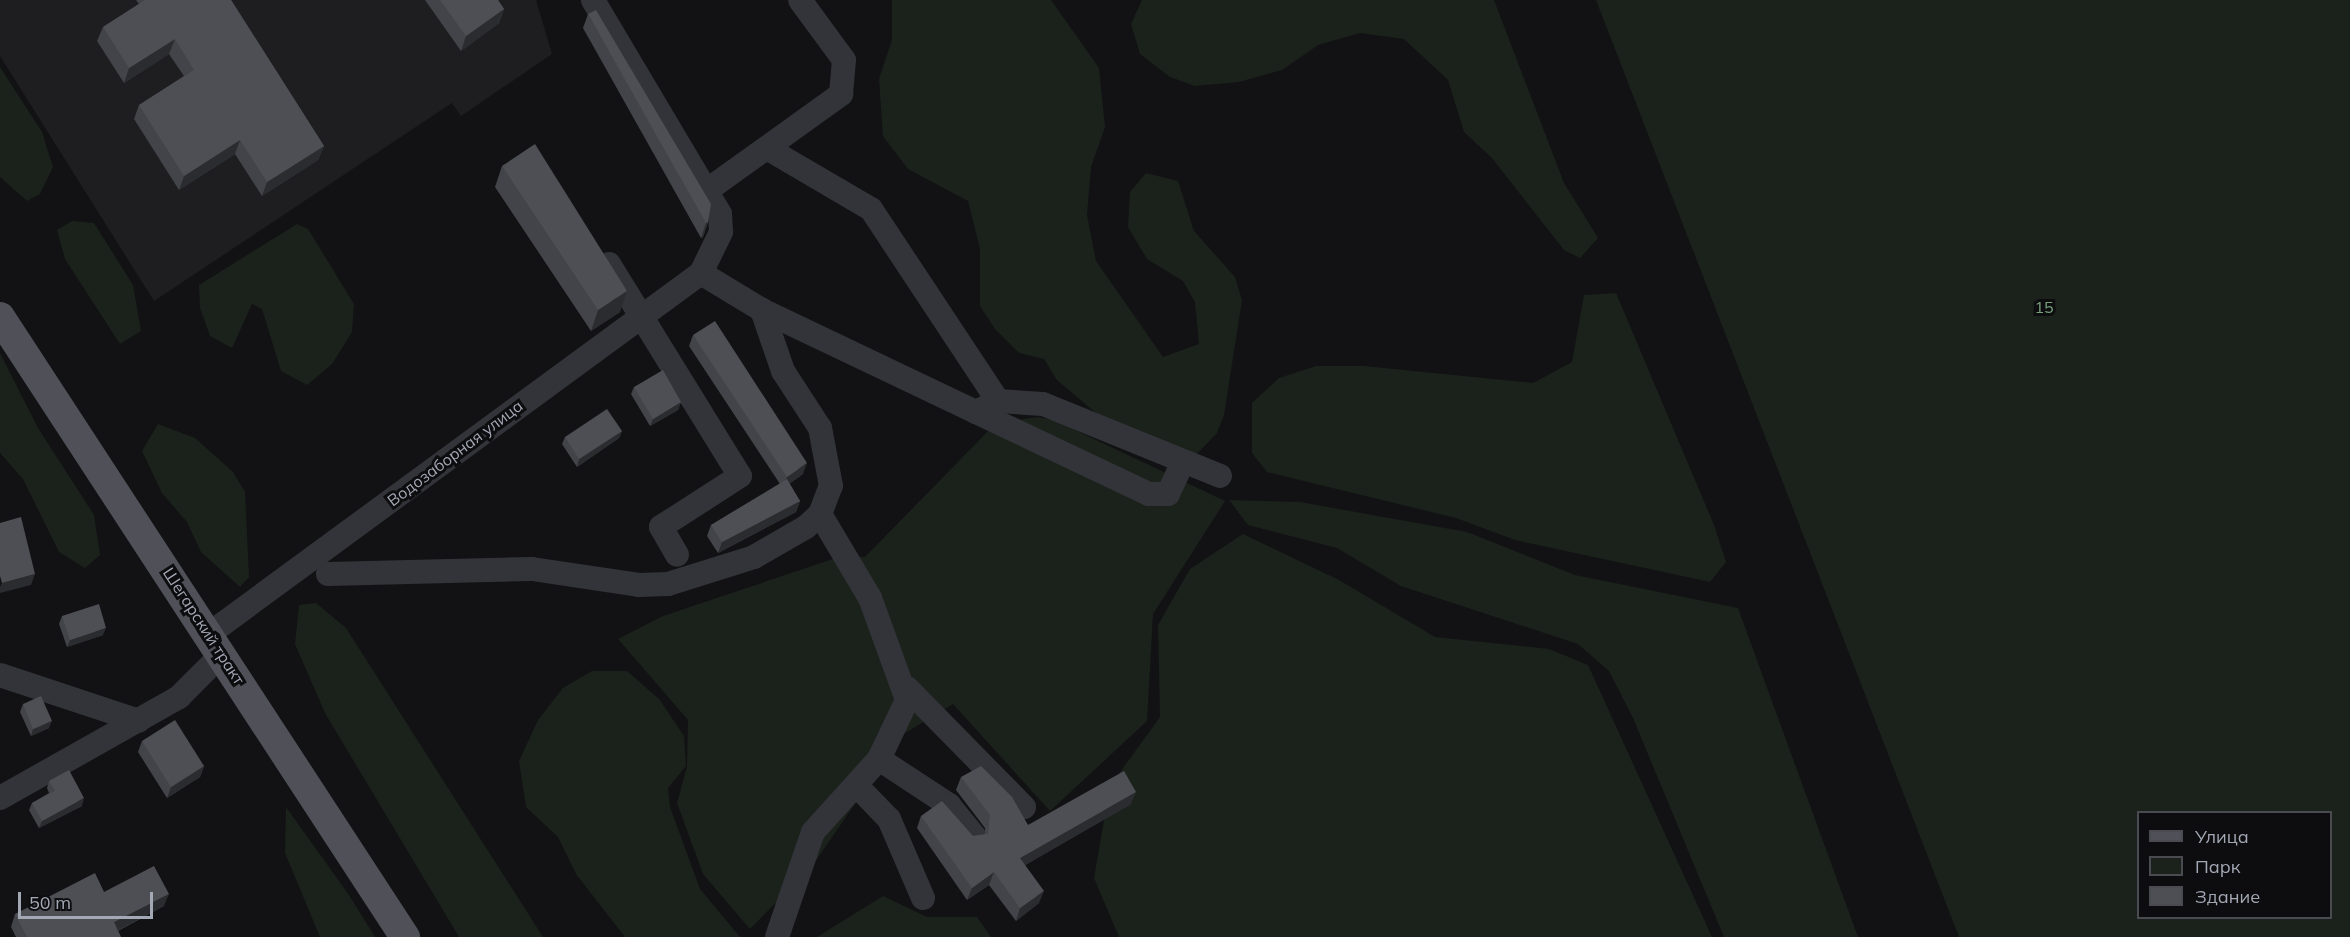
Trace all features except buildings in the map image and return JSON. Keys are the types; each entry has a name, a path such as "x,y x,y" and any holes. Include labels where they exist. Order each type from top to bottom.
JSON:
{"main road":[{"name":"Шегарский тракт","path":"0,317 405,937"}],"street":[{"path":"593,0 709,189 720,214 721,232 701,273 762,310 1149,494 1161,497 1172,490 1183,462"},
{"path":"709,189 770,150 841,94 846,77 844,60 800,0"},
{"path":"770,150 871,209 998,401"},
{"path":"598,247 740,476 661,527 677,555"},
{"name":"Водозаборная улица","path":"0,798 179,697 215,644 642,315 701,273"},
{"path":"328,574 532,569 639,585 668,584 754,557 790,540 819,514 831,486 830,458 820,428 783,371 762,310"},
{"path":"976,412 998,401 1043,404 1220,476"},
{"path":"819,514 870,598 907,688 1024,807"},
{"path":"0,675 139,721"},
{"path":"777,937 813,832 879,759 905,710 907,688"},
{"path":"879,759 949,805 974,836"},
{"path":"857,786 889,819 923,897"}],"shaded area":[{"path":"0,0 536,0 552,54 461,116 452,103 154,301 0,56"}],"green space":[{"path":"892,0 1051,0 1099,68 1105,127 1091,167 1087,215 1096,261 1163,357 1199,344 1195,302 1183,281 1147,259 1128,227 1130,192 1146,173 1178,181 1194,231 1235,277 1242,300 1224,415 1217,433 1191,460 1124,437 1057,380 1044,359 1019,353 995,329 980,306 980,249 968,201 908,169 883,136 879,79 892,40"},
{"path":"1142,0 1494,0 1564,183 1598,238 1580,258 1564,250 1492,158 1464,132 1448,80 1404,39 1360,33 1318,45 1282,70 1239,82 1195,86 1170,77 1140,54 1131,24"},
{"name":"15","path":"1596,0 2350,0 2350,937 1959,937"},
{"path":"0,67 42,132 53,167 40,194 27,201 0,177"},
{"path":"72,221 94,223 133,285 141,331 120,344 65,259 57,230"},
{"path":"297,224 308,229 354,304 352,332 332,364 307,385 281,371 262,309 252,304 232,348 210,336 200,308 199,285"},
{"path":"1616,293 1714,525 1726,562 1710,582 1515,540 1456,518 1267,472 1252,453 1252,403 1279,378 1316,366 1364,366 1533,383 1572,362 1584,295"},
{"path":"0,353 38,428 94,515 100,555 85,568 59,552 23,479 0,453"},
{"path":"1038,417 1056,421 1225,501 1153,614 1147,721 1050,811 953,704 902,735 813,865 750,929 703,874 677,803 687,767 688,720 618,639 663,616 842,556 865,557 996,423"},
{"path":"158,424 195,438 233,472 245,492 249,577 240,587 201,552 187,522 162,493 142,451"},
{"path":"1229,500 1300,502 1467,532 1575,575 1738,608 1858,937 1724,937 1633,718 1609,671 1578,644 1401,586 1337,548 1248,525"},
{"path":"1243,534 1339,580 1435,637 1549,649 1588,665 1712,937 1119,937 1094,878 1110,786 1160,717 1158,625 1190,569"},
{"path":"316,603 346,628 543,937 459,937 325,713 295,644 299,605"},
{"path":"592,671 627,671 659,699 684,736 686,766 668,788 670,807 700,889 740,937 625,937 576,874 558,837 526,807 519,761 538,720 563,688"},
{"path":"286,807 349,895 375,937 320,937 285,853"},
{"path":"883,896 927,917 977,917 991,937 817,937"}]}
